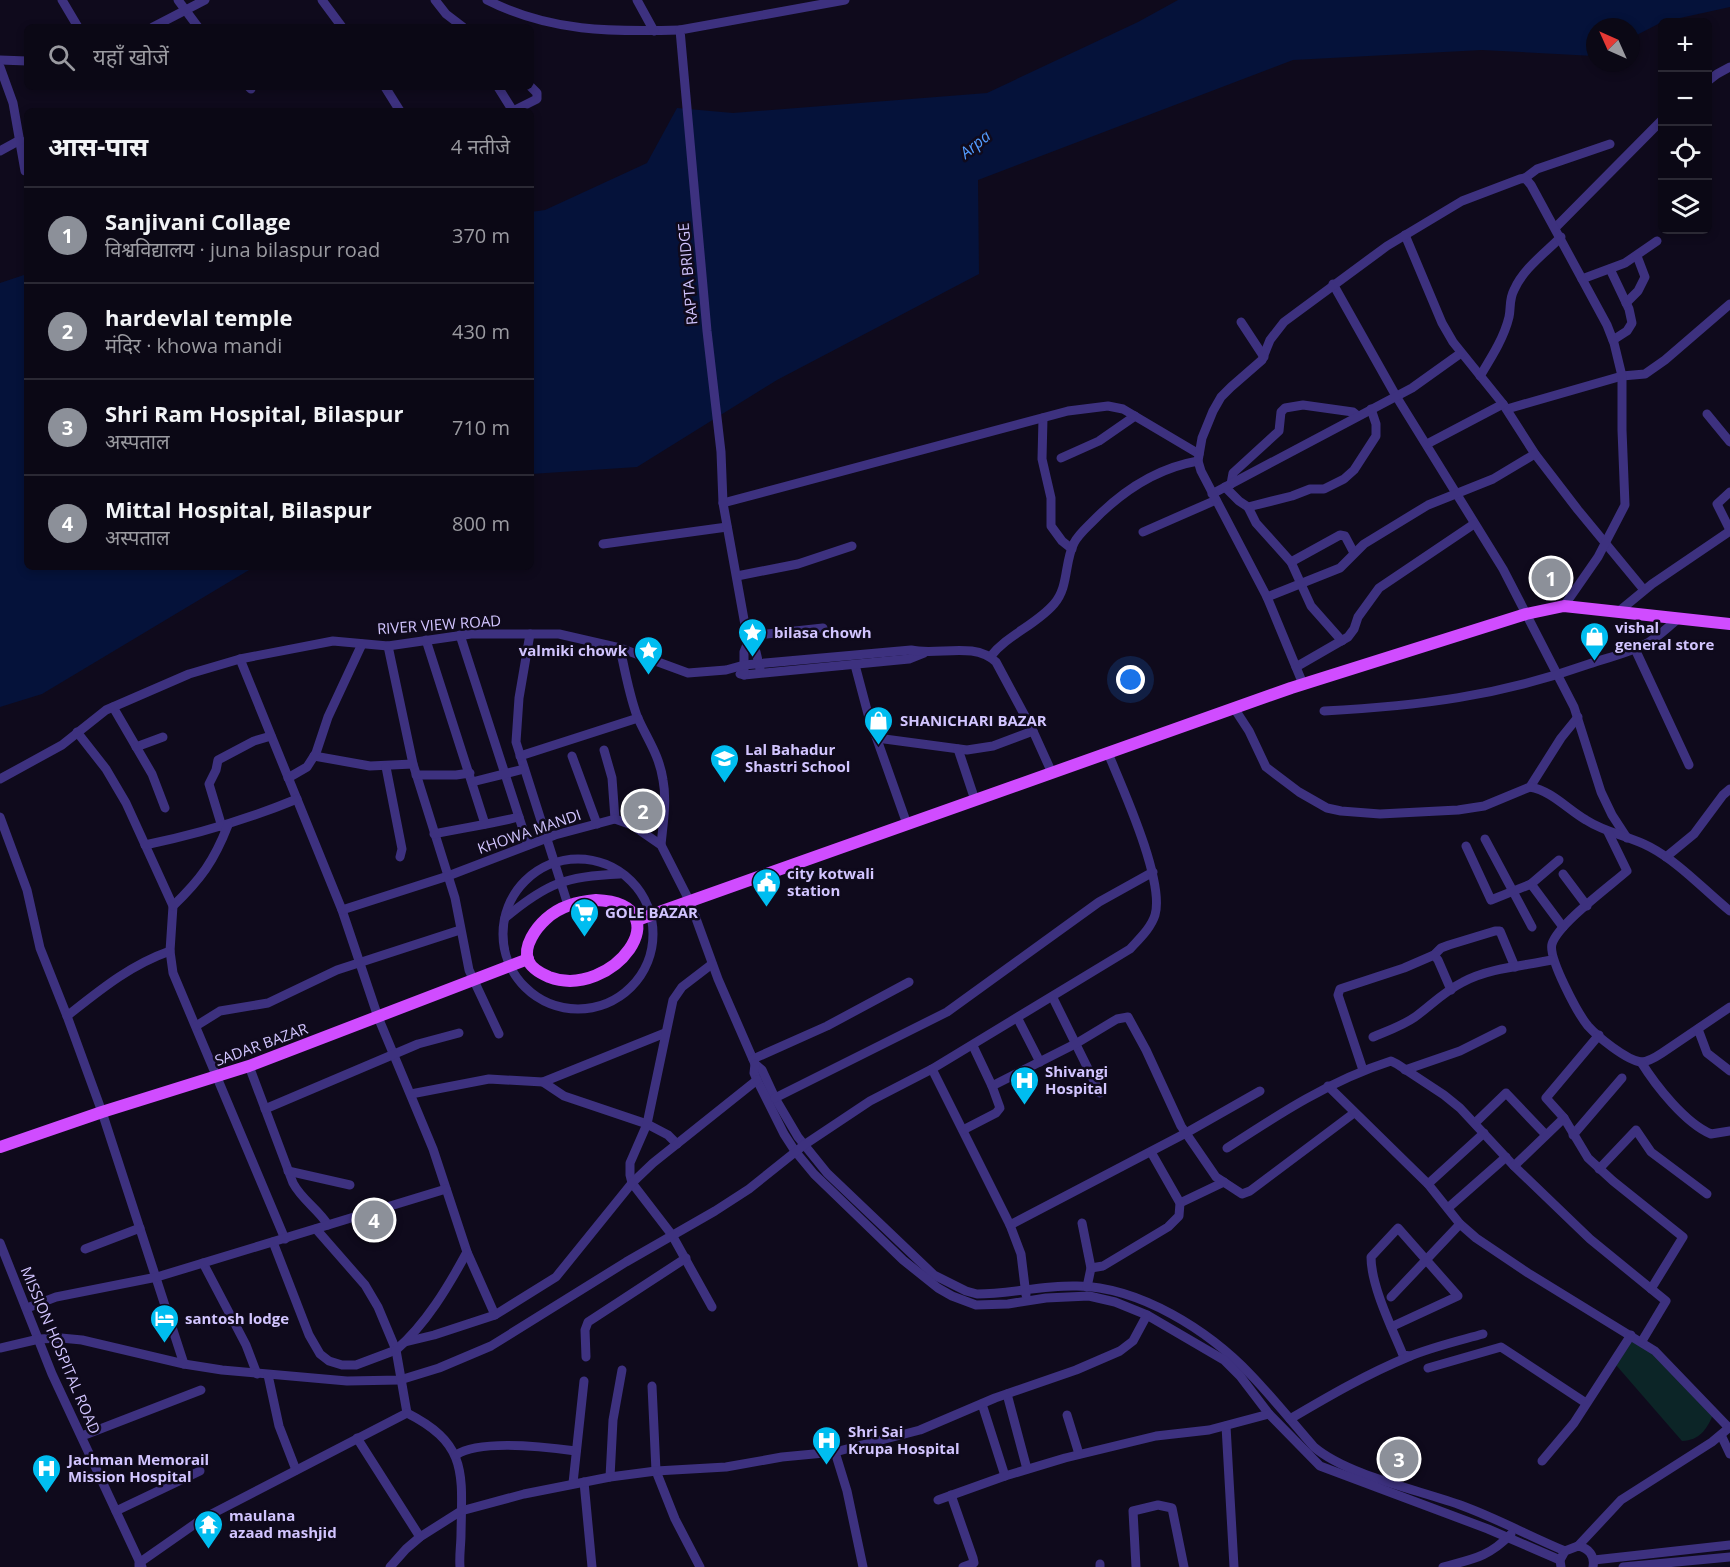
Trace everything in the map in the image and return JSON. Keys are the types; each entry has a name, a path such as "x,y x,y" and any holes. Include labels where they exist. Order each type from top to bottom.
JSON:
{"main road":[{"path":"637,920 1303,684 1526,614 1564,606 1730,624"},
{"path":"583,901 609,901 622,904 631,910 637,920 638,927 633,947 603,973 587,979 560,980 538,970 528,959 527,951 535,932 554,911 568,905 583,901"},
{"name":"SADAR BAZAR","path":"0,1147 249,1066 528,959"}],"street":[{"path":"62,0 76,24"},
{"path":"178,0 196,24"},
{"path":"159,24 205,0"},
{"path":"322,0 340,24"},
{"path":"435,0 458,24"},
{"path":"487,0 542,22 575,28 613,31 680,30 845,0"},
{"path":"638,0 654,31"},
{"name":"RAPTA BRIDGE","path":"680,30 707,331 721,452 723,503 747,639"},
{"path":"0,60 24,61"},
{"path":"0,67 13,103 24,165"},
{"path":"1712,78 1730,67"},
{"path":"387,90 398,108"},
{"path":"500,90 511,108"},
{"path":"519,108 537,99 537,93 534,90"},
{"path":"1556,227 1658,124"},
{"path":"0,151 20,140"},
{"path":"1303,684 1267,597 1201,471 1199,457 1202,438 1221,397 1256,367 1264,357 1275,331 1333,284 1387,246 1462,201 1525,178 1538,169 1610,144"},
{"path":"1525,178 1556,227 1607,325 1622,376 1625,506 1605,543 1564,606"},
{"path":"1405,235 1442,323 1461,353 1505,406 1535,454 1644,590"},
{"path":"1480,376 1492,357 1509,318 1514,288 1522,276 1561,237"},
{"path":"1582,279 1637,256 1657,241"},
{"path":"1626,303 1638,291 1645,277 1637,256"},
{"path":"1610,269 1631,317 1631,327 1613,340"},
{"path":"1333,284 1396,396 1503,569 1559,675 1578,717 1601,792 1627,838"},
{"path":"1427,444 1505,406 1622,376 1645,374 1665,360 1730,304"},
{"path":"1241,322 1264,357"},
{"path":"1143,532 1214,497 1228,485 1425,380 1461,353"},
{"path":"1228,485 1233,473 1279,431 1281,412 1285,408 1310,405 1353,412 1358,416"},
{"path":"723,503 1090,407 1108,406 1123,409 1199,457"},
{"path":"1248,507 1310,489 1324,489 1344,479 1354,470 1376,436 1376,424 1371,409"},
{"path":"1707,414 1730,442"},
{"path":"1061,458 1105,438 1135,416"},
{"path":"1043,418 1042,459 1051,498 1051,526 1062,541 1072,549"},
{"path":"1267,597 1340,568 1364,544 1428,505 1493,479 1535,454"},
{"path":"990,657 1004,642 1053,605 1060,597 1072,549 1081,533 1098,516 1138,483 1199,457"},
{"path":"1228,485 1239,501 1248,507 1256,523 1291,562 1311,606 1342,641"},
{"path":"1618,612 1644,590 1730,531 1717,504 1730,492"},
{"path":"1296,667 1352,633 1358,616 1378,588 1474,524"},
{"path":"603,544 727,527"},
{"path":"1291,562 1340,535 1345,536 1354,553"},
{"path":"737,576 798,564 852,546"},
{"path":"1324,711 1393,708 1476,696 1559,675 1635,649 1650,641 1678,619"},
{"path":"747,639 823,628"},
{"path":"530,634 515,732 520,756 568,905"},
{"name":"RIVER VIEW ROAD","path":"0,778 62,745 98,715 189,674 240,659 333,641 388,646 460,635 559,634 620,648 688,673 760,668"},
{"path":"460,635 528,845"},
{"path":"747,639 756,652 760,668"},
{"path":"744,670 747,639"},
{"path":"426,640 485,824"},
{"path":"288,778 307,767 314,756 328,717 362,644"},
{"path":"388,646 413,764 455,898 472,980 499,1034"},
{"path":"620,648 638,718 654,748 663,783 665,798 661,845"},
{"path":"1635,649 1689,765"},
{"path":"760,668 910,650 924,653 976,651 996,662 1053,773"},
{"path":"760,668 855,665 909,659 924,653"},
{"path":"240,659 342,910 378,1017 411,1094 446,1189 466,1252 495,1315"},
{"path":"855,665 860,687 908,825"},
{"path":"113,707 152,774 165,808"},
{"path":"1234,708 1249,731 1266,767 1299,792 1327,808 1380,814 1458,810 1484,806 1530,787 1561,738 1578,717"},
{"path":"520,756 638,718"},
{"path":"877,738 958,749 980,749 1033,731"},
{"path":"77,732 114,782 173,906 170,951 173,973 285,1239"},
{"path":"173,906 202,876 217,854 225,826 209,784 218,760 254,741 271,736"},
{"path":"136,747 163,737"},
{"path":"958,749 975,800"},
{"path":"604,750 612,778 615,819 632,825 661,845 690,902 712,964 754,1061 762,1070 775,1098 804,1145 827,1173 934,1275 966,1291 980,1294 1046,1298 1089,1296 1114,1302 1147,1315 1224,1360 1240,1376 1269,1414 1320,1466 1562,1559"},
{"path":"0,1348 39,1339 61,1338 82,1340 184,1364 257,1374 347,1381 400,1380 439,1368 491,1346 749,1189 781,1165 795,1151 870,1101 932,1069 1130,949 1151,925 1155,915 1153,872 1108,753"},
{"path":"314,756 370,766 413,764"},
{"path":"572,756 597,824"},
{"path":"386,766 402,849 400,857"},
{"path":"416,775 456,775 471,778 524,769"},
{"path":"1530,787 1550,794 1585,820 1608,832 1648,846 1666,857 1730,911"},
{"path":"1666,857 1694,834 1730,789"},
{"path":"145,845 202,833 297,799"},
{"path":"0,817 27,890 40,948 68,1016 102,1112 184,1364"},
{"path":"434,834 519,817"},
{"name":"KHOWA MANDI","path":"342,910 448,876 548,838 615,819"},
{"path":"1608,832 1627,871 1563,927 1552,943 1552,960 1589,1027 1621,1053 1641,1062 1654,1081 1692,1122 1711,1134 1730,1131"},
{"path":"1485,839 1532,927"},
{"path":"1466,846 1491,900 1531,884 1559,860"},
{"path":"555,861 588,862 620,874 631,884 652,915 655,934 653,953 644,973 631,987 612,1000 594,1007 577,1009 539,999 519,983 504,951 505,918 513,895 522,883 541,866 555,861"},
{"path":"775,1098 947,1012 1099,902 1153,872"},
{"path":"505,918 529,898 561,881 620,874"},
{"path":"1563,874 1587,906"},
{"path":"1531,884 1563,927"},
{"path":"196,1026 220,1011 268,1003 337,970 460,930"},
{"path":"1363,1070 1338,991 1345,986 1404,968 1434,955 1449,945 1496,931 1500,932 1515,967"},
{"path":"68,1016 123,973 140,963 170,951"},
{"path":"1434,955 1450,990"},
{"path":"1373,1037 1414,1018 1463,982 1484,974 1552,960"},
{"path":"712,964 677,993 664,1034 646,1124 630,1163 632,1183 672,1234 712,1307"},
{"path":"754,1061 827,1026 909,982"},
{"path":"1054,1000 1100,1093"},
{"path":"1641,1062 1652,1059 1730,1007"},
{"path":"992,1086 1077,1043 1117,1019 1128,1017 1186,1133 1216,1178 1239,1193 1246,1193 1354,1113"},
{"path":"1019,1021 1040,1062"},
{"path":"1698,1029 1707,1053 1730,1071"},
{"path":"1405,1070 1460,1051 1502,1030"},
{"path":"265,1109 394,1053 436,1038 459,1033"},
{"path":"411,1094 489,1079 543,1082 664,1034"},
{"path":"1599,1035 1546,1098 1564,1118 1588,1158 1683,1237 1652,1289"},
{"path":"963,1130 999,1110 998,1100 974,1048"},
{"path":"754,1061 754,1073 757,1080 795,1151 814,1174 903,1260 952,1296 981,1305 1075,1286 1127,1294 1142,1299 1203,1334 1226,1351 1251,1374 1314,1447 1330,1459 1465,1507 1515,1530 1562,1559"},
{"path":"1227,1148 1269,1120 1328,1086 1363,1070 1391,1061 1444,1095 1475,1123 1506,1158 1590,1239 1666,1301 1642,1341"},
{"path":"249,1066 299,1195 322,1215 328,1226"},
{"path":"932,1069 1010,1225 1021,1254 1026,1296"},
{"path":"1573,1135 1622,1078"},
{"path":"405,1342 495,1315 556,1277 632,1183 653,1163 757,1080"},
{"path":"543,1082 564,1096 646,1124 669,1135 677,1144"},
{"path":"1328,1086 1428,1184 1460,1224 1476,1238 1656,1351 1726,1430 1730,1454"},
{"path":"1010,1225 1151,1152 1260,1091"},
{"path":"1475,1123 1506,1093 1546,1135"},
{"path":"1514,1166 1564,1118"},
{"path":"1599,1169 1636,1130 1651,1152 1707,1194"},
{"path":"1428,1184 1484,1133"},
{"path":"1091,1268 1103,1266 1168,1227 1179,1216 1180,1203 1151,1152"},
{"path":"1448,1208 1506,1158"},
{"path":"288,1171 350,1185"},
{"path":"1180,1203 1224,1182"},
{"path":"27,1308 56,1297 157,1277 446,1189"},
{"path":"1082,1223 1091,1268 1087,1287"},
{"path":"1391,1297 1460,1224"},
{"path":"85,1249 140,1228"},
{"path":"1391,1327 1458,1296 1398,1228 1371,1257 1371,1269 1391,1327 1403,1355 1410,1356"},
{"path":"316,1229 365,1286 378,1307 396,1350 406,1413"},
{"path":"273,1242 309,1335 320,1354 329,1361 342,1365 356,1365 396,1350 405,1342 440,1297 466,1252"},
{"name":"MISSION HOSPITAL ROAD","path":"0,1243 52,1374 140,1566"},
{"path":"586,1358 585,1330 588,1322 686,1258"},
{"path":"203,1263 246,1345 257,1374"},
{"path":"980,1294 981,1305"},
{"path":"390,1567 420,1537 461,1511 524,1494 610,1477 656,1471 726,1467 783,1457 835,1452 920,1430 1120,1351 1133,1341 1147,1315"},
{"path":"1290,1419 1352,1383 1410,1356 1483,1334"},
{"path":"1542,1461 1574,1423 1631,1335"},
{"path":"1428,1368 1502,1347 1586,1403"},
{"path":"610,1477 613,1420 622,1370"},
{"path":"268,1375 279,1425 296,1470"},
{"path":"573,1483 584,1380"},
{"path":"652,1386 656,1471 675,1519 700,1567"},
{"path":"82,1436 201,1390"},
{"path":"1007,1394 1027,1469"},
{"path":"982,1404 1005,1476"},
{"path":"140,1566 202,1519 406,1413"},
{"path":"406,1413 424,1422 456,1455 461,1472 460,1567"},
{"path":"938,1500 1005,1476 1079,1454 1155,1436 1209,1430 1269,1414"},
{"path":"1067,1415 1079,1454"},
{"path":"1226,1426 1234,1567"},
{"path":"1562,1559 1578,1546 1621,1500 1726,1430"},
{"path":"357,1438 420,1537"},
{"path":"456,1455 466,1449 526,1445 576,1451"},
{"path":"835,1452 847,1491 863,1567"},
{"path":"116,1511 200,1472"},
{"path":"584,1482 592,1567"},
{"path":"951,1495 974,1563 963,1567"},
{"path":"1136,1567 1133,1511 1158,1505 1172,1508 1184,1567"},
{"path":"1443,1567 1476,1559 1488,1553 1515,1530"},
{"path":"1594,1564 1730,1545"},
{"path":"1578,1546 1590,1552 1594,1564"},
{"path":"1623,1567 1730,1557"},
{"path":"1594,1564 1604,1567"}],"green space":[{"path":"1633,1340 1642,1341 1713,1415 1705,1430 1698,1436 1682,1441 1616,1365"}],"water":[{"name":"Arpa","path":"1178,0 1730,0 1730,7 1680,18 1658,18 1658,24 1640,33 1640,18 1586,18 1586,56 1482,50 1293,60 978,180 979,274 777,380 637,467 534,474 534,212 545,210 647,163 677,108 733,113 987,93 1138,22"},
{"path":"24,275 24,570 249,570 42,694 0,707 0,283"}],"place":[{"name":"Sanjivani Collage","path":"1551,578"},
{"name":"bilasa chowh","path":"753,658"},
{"name":"vishal general store","path":"1594,662"},
{"name":"valmiki chowk","path":"648,676"},
{"name":"SHANICHARI BAZAR","path":"879,746"},
{"name":"Lal Bahadur Shastri School","path":"724,784"},
{"name":"hardevlal temple","path":"643,811"},
{"name":"city kotwali station","path":"766,908"},
{"name":"GOLE BAZAR","path":"584,938"},
{"name":"Shivangi Hospital","path":"1024,1106"},
{"name":"Mittal Hospital, Bilaspur","path":"374,1220"},
{"name":"santosh lodge","path":"164,1344"},
{"name":"Shri Ram Hospital, Bilaspur","path":"1399,1459"},
{"name":"Shri Sai Krupa Hospital","path":"827,1466"},
{"name":"Jachman Memorail Mission Hospital","path":"47,1494"},
{"name":"maulana azaad mashjid","path":"208,1550"}]}
